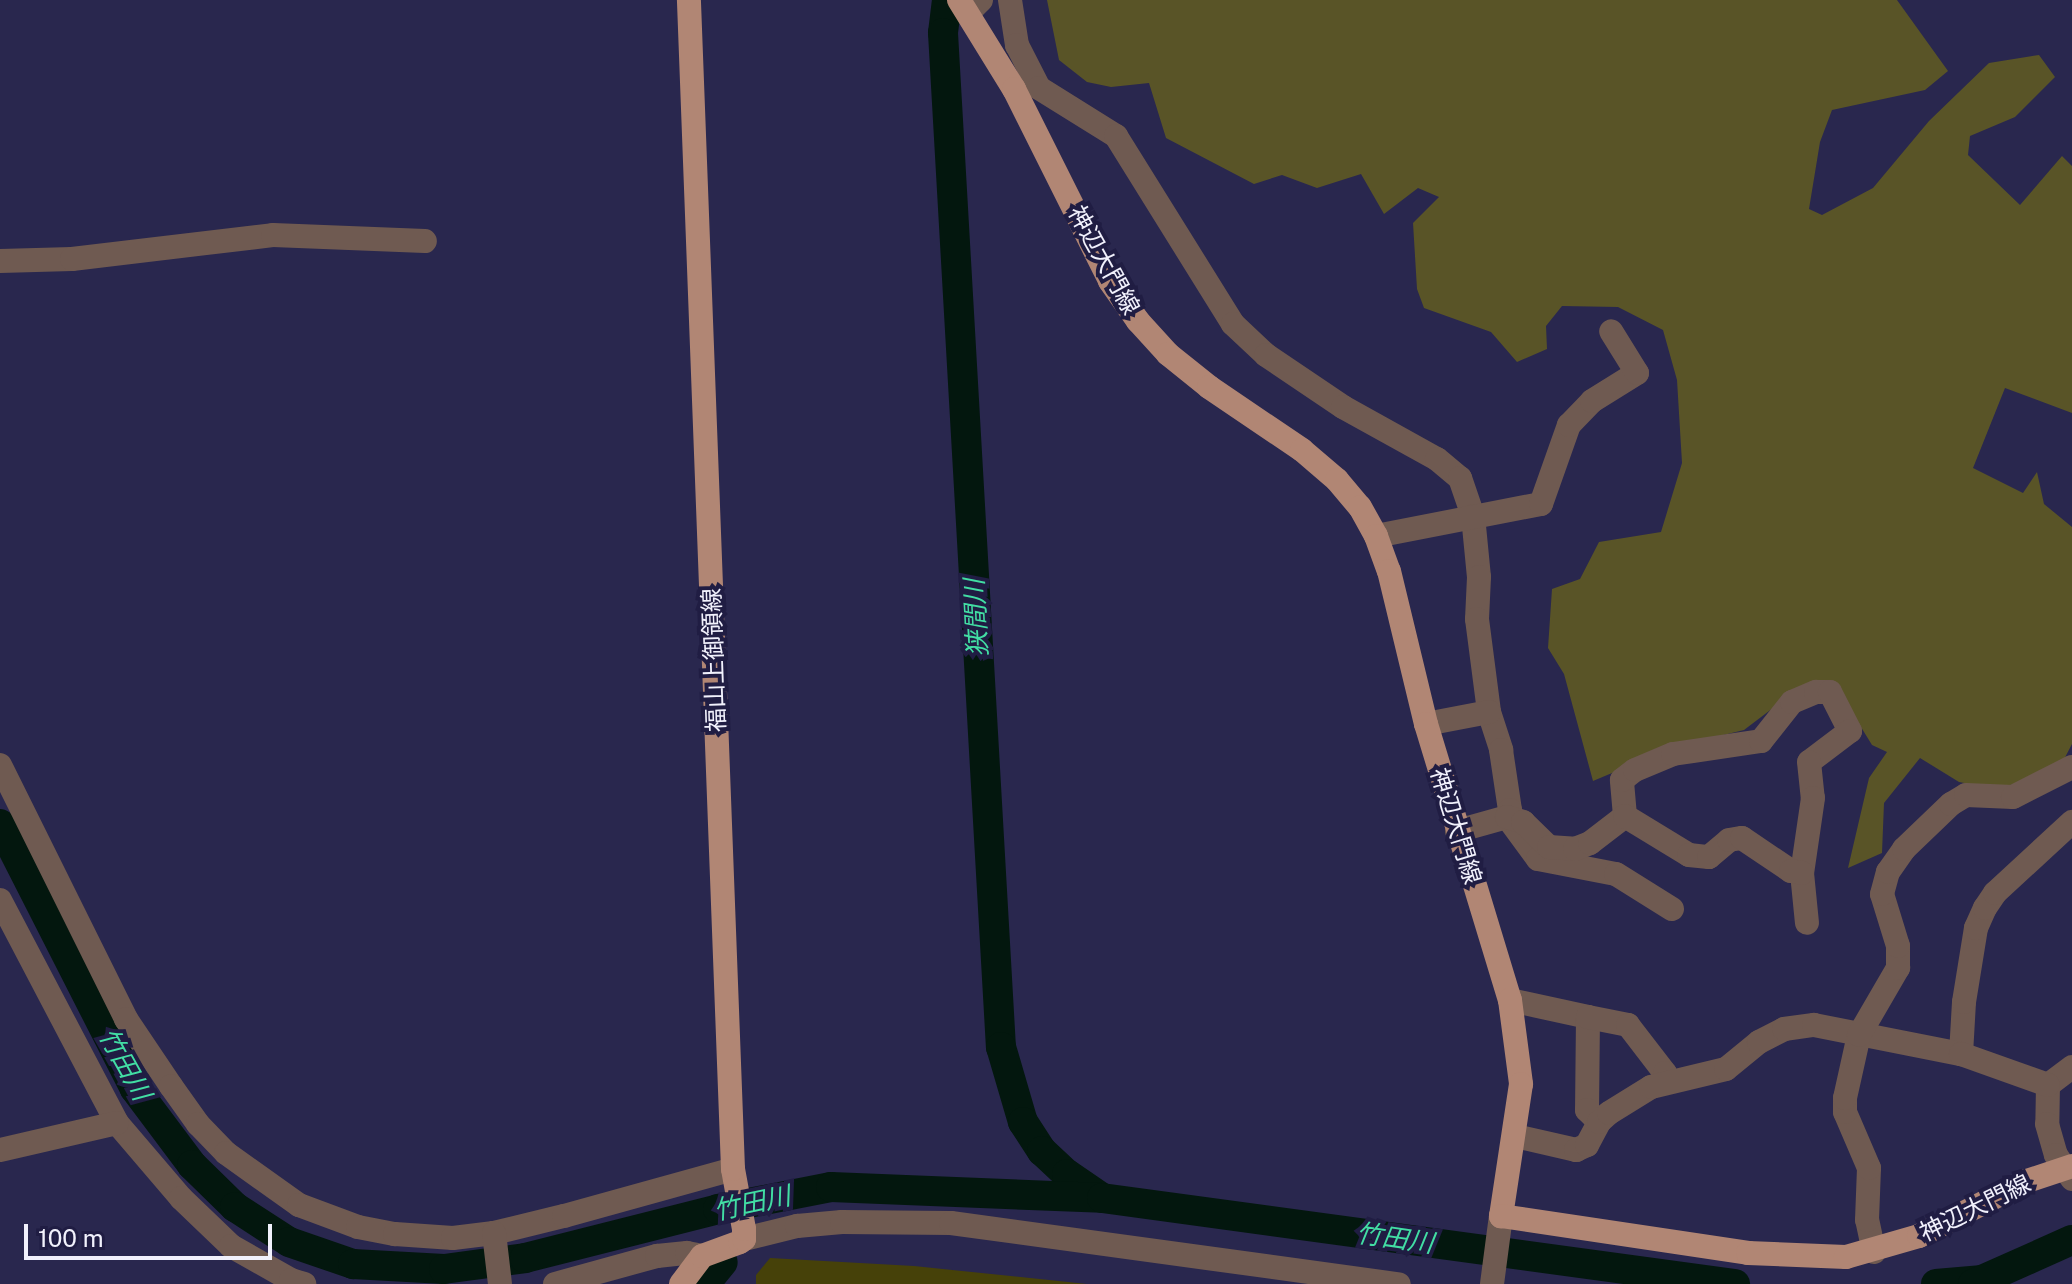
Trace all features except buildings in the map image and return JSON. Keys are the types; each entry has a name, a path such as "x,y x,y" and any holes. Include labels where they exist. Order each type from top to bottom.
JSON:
{"main road":[{"name":"福山上御領線","path":"689,0 734,1173 744,1234"},
{"name":"神辺大門線","path":"968,4 1110,281 1138,321 1168,354 1209,387 1302,450 1337,480 1360,507 1376,536 1389,571 1426,724 1510,1000 1521,1084 1501,1220 1748,1253 1814,1258 1874,1252 1919,1236 1996,1195 2070,1172"},
{"path":"681,1284 702,1256 744,1234"}],"street":[{"path":"1010,0 1017,45 1039,88 1116,136 1233,324 1266,355 1343,407 1451,469 1460,478 1473,516 1479,577 1477,619 1489,712 1501,750 1510,810 1507,817"},
{"path":"0,261 72,259 273,235 425,241"},
{"path":"1376,536 1541,504 1569,425 1592,401 1637,373 1611,331"},
{"path":"1625,816 1622,780 1635,770 1673,754 1761,741 1792,702 1816,692 1830,692 1850,731 1809,762 1813,798 1802,873 1807,923"},
{"path":"1426,724 1489,712"},
{"path":"0,765 126,1019 198,1124 226,1153 299,1205 358,1227 427,1236 494,1236 734,1173"},
{"path":"1874,1252 1867,1220 1869,1168 1845,1112 1859,1035 1898,968 1898,946 1882,894 1888,872 1904,849 1951,804 1966,795 2013,797 2072,767"},
{"path":"1457,831 1507,817 1523,822 1549,847 1575,849 1590,843 1625,816"},
{"path":"1625,816 1689,855 1709,857 1729,840 1742,838 1791,871 1802,873"},
{"path":"1507,817 1538,859 1616,874 1672,909"},
{"path":"1961,1054 1964,1002 1976,928 1985,908 1995,893 2072,822"},
{"path":"0,900 117,1123 181,1198 231,1246 291,1280 304,1284"},
{"path":"1510,1000 1628,1025 1665,1073 1666,1082"},
{"path":"1588,1017 1587,1110 1599,1122"},
{"path":"1515,1136 1576,1150 1587,1145 1599,1122 1651,1087 1726,1069 1759,1042 1784,1029 1814,1025 1961,1054 2048,1085"},
{"path":"2048,1085 2072,1067"},
{"path":"2048,1085 2047,1124 2056,1155 2070,1172"},
{"path":"0,1150 117,1123"},
{"path":"1492,1284 1501,1220"},
{"path":"744,1234 842,1222 951,1223 1399,1284"},
{"path":"494,1236 500,1284"},
{"path":"555,1284 657,1256 687,1253 702,1256"}],"shaded area":[{"path":"1047,0 1897,0 1948,71 1925,90 1832,110 1820,142 1809,209 1822,215 1873,188 1929,121 1989,63 2039,55 2055,77 2015,117 1970,136 1968,155 2020,205 2062,156 2072,166 2072,413 2005,388 1973,468 2023,493 2037,472 2044,504 2072,527 2072,744 2059,769 2029,782 1991,788 1959,782 1920,758 1884,803 1882,853 1848,868 1869,778 1887,752 1872,745 1835,685 1773,708 1744,730 1674,747 1593,781 1564,674 1548,648 1552,589 1580,579 1599,542 1661,532 1682,463 1677,380 1663,330 1618,307 1562,306 1546,326 1547,349 1517,362 1491,332 1424,308 1417,289 1413,223 1439,197 1418,188 1384,214 1361,174 1317,188 1282,175 1254,184 1166,138 1149,83 1111,87 1087,82 1059,60"},
{"path":"770,1258 914,1266 1087,1284 756,1284 756,1275"}],"waterway":[{"name":"狭間川","path":"947,0 943,33 1001,1047 1023,1122 1042,1151 1067,1174 1102,1198"},
{"name":"竹田川","path":"0,824 135,1089 192,1165 235,1207 289,1242 353,1264 444,1269 525,1258 718,1209 831,1187 1102,1198 1735,1284"},
{"path":"1973,1284 2072,1240"},
{"path":"705,1284 723,1262"},
{"name":"竹田川","path":"1936,1284 1983,1280"}]}
